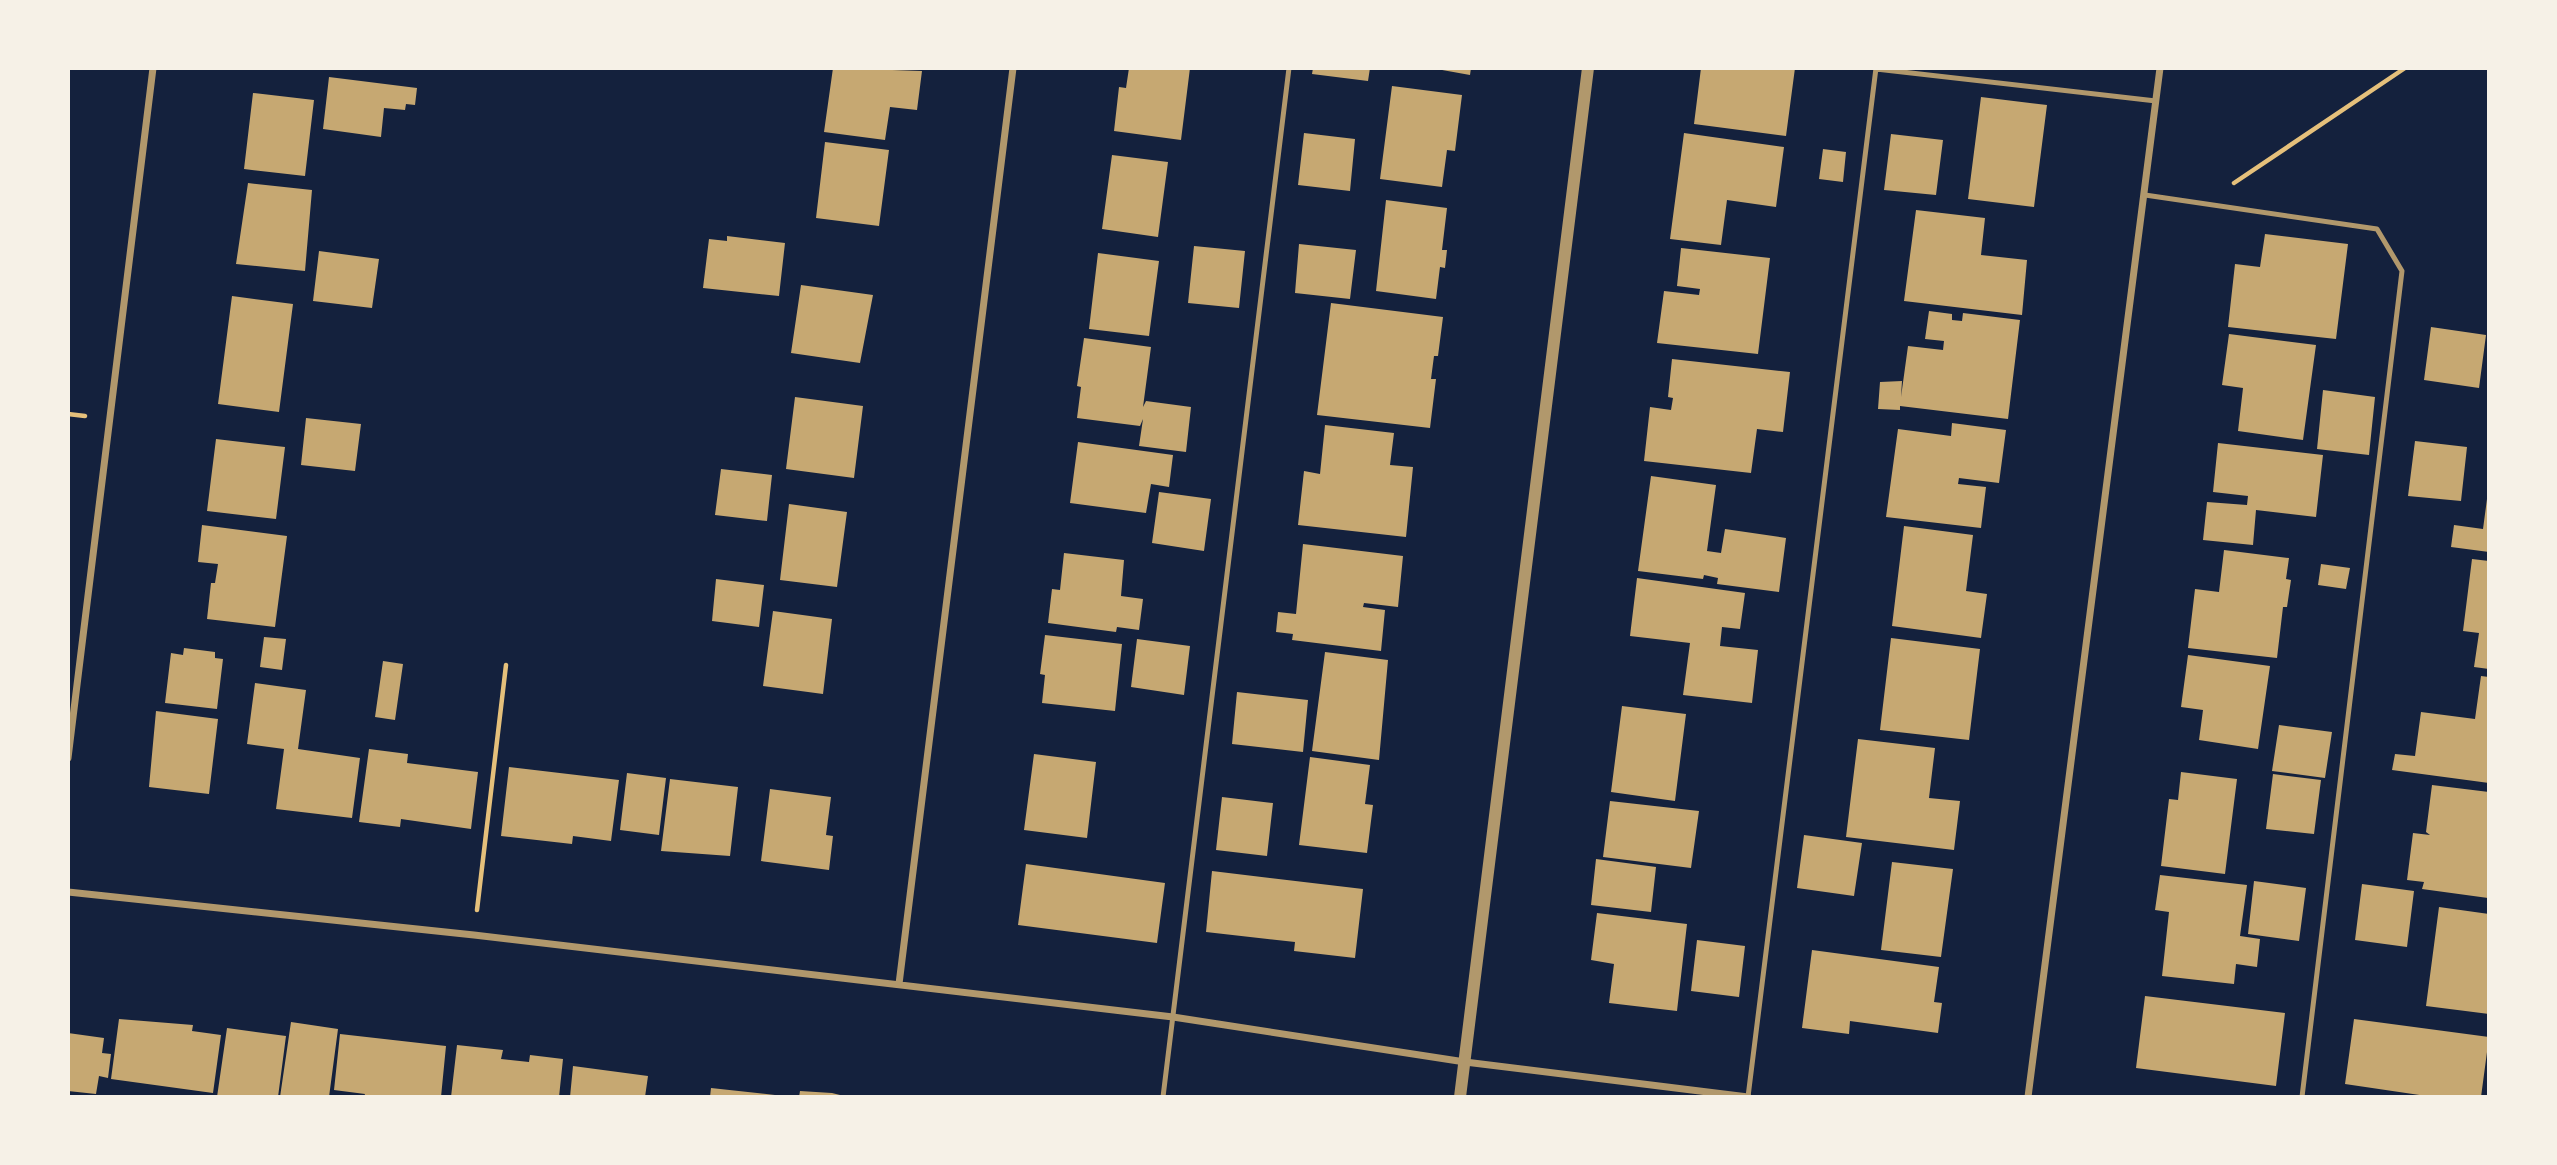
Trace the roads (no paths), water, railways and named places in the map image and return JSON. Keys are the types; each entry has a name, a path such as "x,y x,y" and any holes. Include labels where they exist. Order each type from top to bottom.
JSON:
{"street":[{"path":"68,758 153,68"},
{"path":"899,984 1013,68"},
{"path":"1460,1097 1588,68"},
{"path":"2028,1097 2161,68"},
{"path":"68,892 474,935 1172,1017 1465,1062 1748,1097"}],"lane":[{"path":"1163,1097 1289,68"},
{"path":"1748,1097 1876,68 2156,101"},
{"path":"2145,195 2377,229 2402,271 2302,1097"}]}
